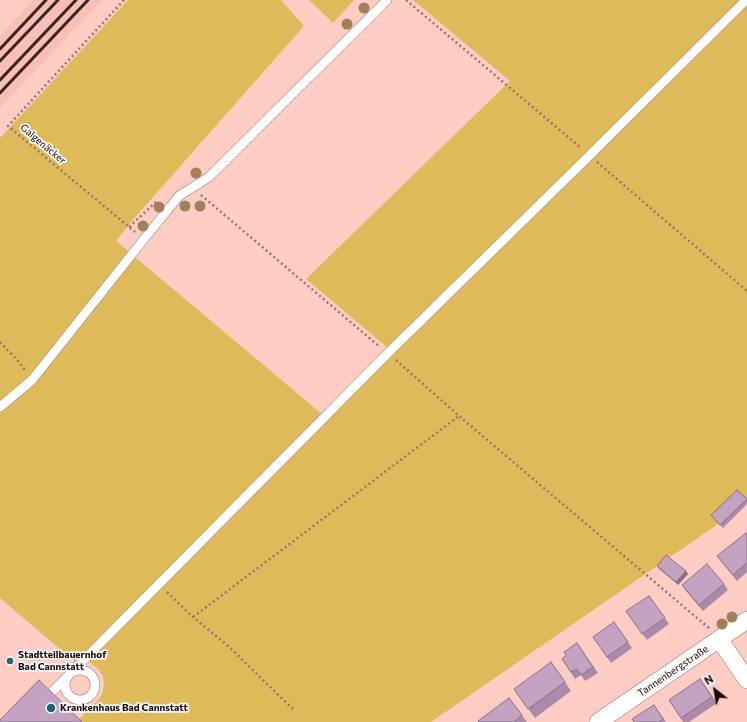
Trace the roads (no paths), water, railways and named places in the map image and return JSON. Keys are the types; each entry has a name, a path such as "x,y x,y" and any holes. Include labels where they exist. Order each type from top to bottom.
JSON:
{"street":[{"name":"Tannenbergstraße","path":"598,722 747,620"},
{"path":"719,639 747,680"}],"lane":[{"path":"0,407 32,380 179,196 209,177 387,0"},
{"path":"38,706 388,353 746,0"}],"railway":[{"path":"0,49 46,0"},
{"path":"0,61 58,0"},
{"path":"0,80 76,0"},
{"path":"0,93 88,0"}],"place":[{"name":"Stadtteilbauernhof Bad Cannstatt","path":"10,661"},
{"name":"Krankenhaus Bad Cannstatt","path":"51,708"}]}
